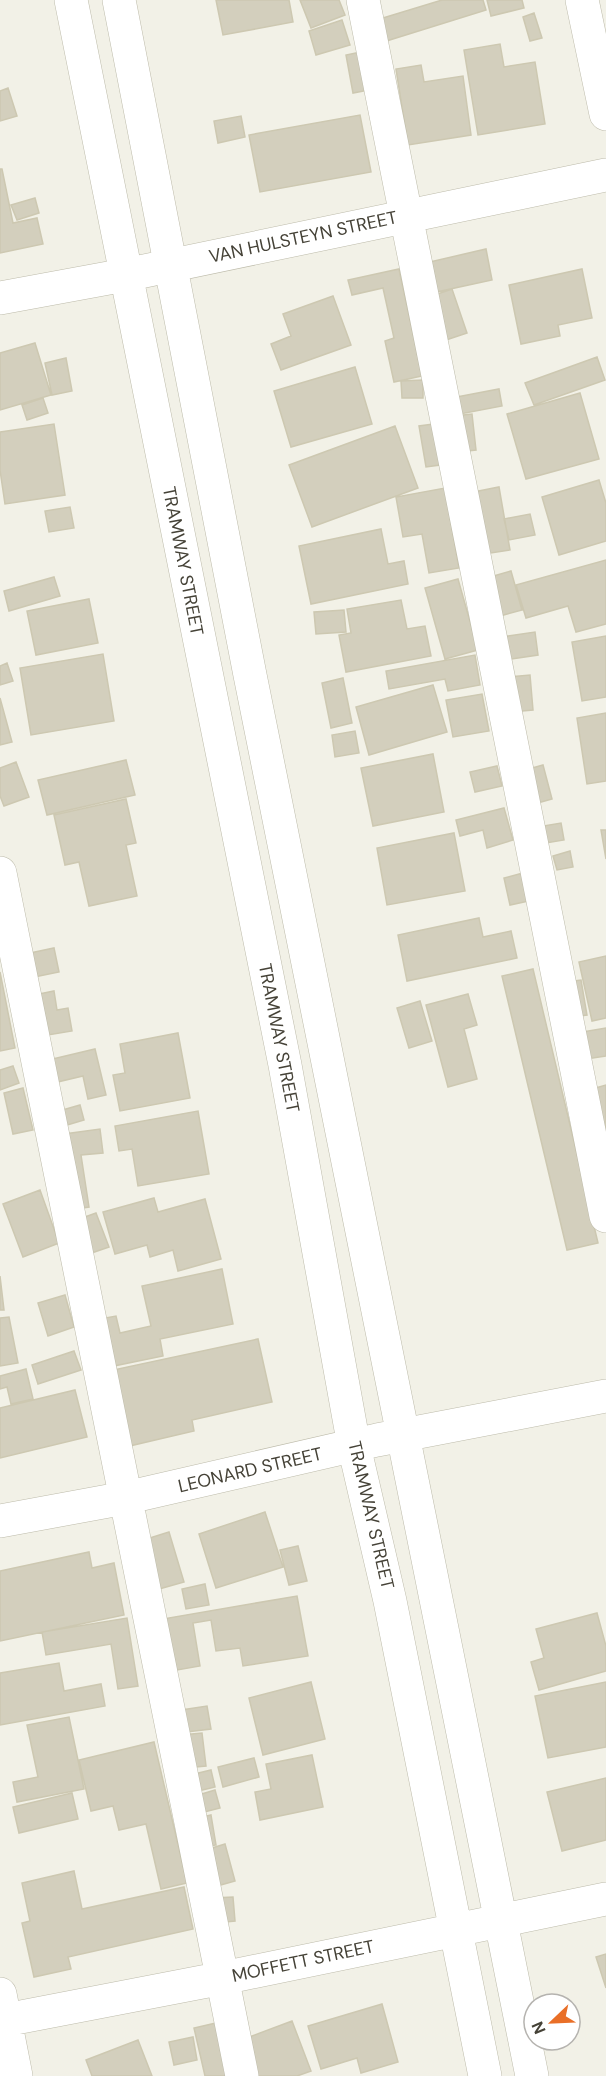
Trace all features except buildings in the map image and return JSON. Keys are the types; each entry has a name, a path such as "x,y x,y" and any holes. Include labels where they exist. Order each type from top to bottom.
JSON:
{"street":[{"name":"TRAMWAY STREET","path":"70,0 285,1065 354,1446 390,1601 485,2076"},
{"path":"118,0 250,675 532,2076"},
{"path":"363,0 606,1216"},
{"path":"582,0 606,114"},
{"name":"VAN HULSTEYN STREET","path":"0,298 125,275 606,175"},
{"path":"208,688 250,675"},
{"path":"0,873 242,2076"},
{"path":"285,1065 327,1059"},
{"name":"LEONARD STREET","path":"0,1521 125,1498 402,1435 606,1395"},
{"name":"MOFFETT STREET","path":"2,2012 223,1978 606,1899"},
{"path":"2,2012 16,2076"}]}
